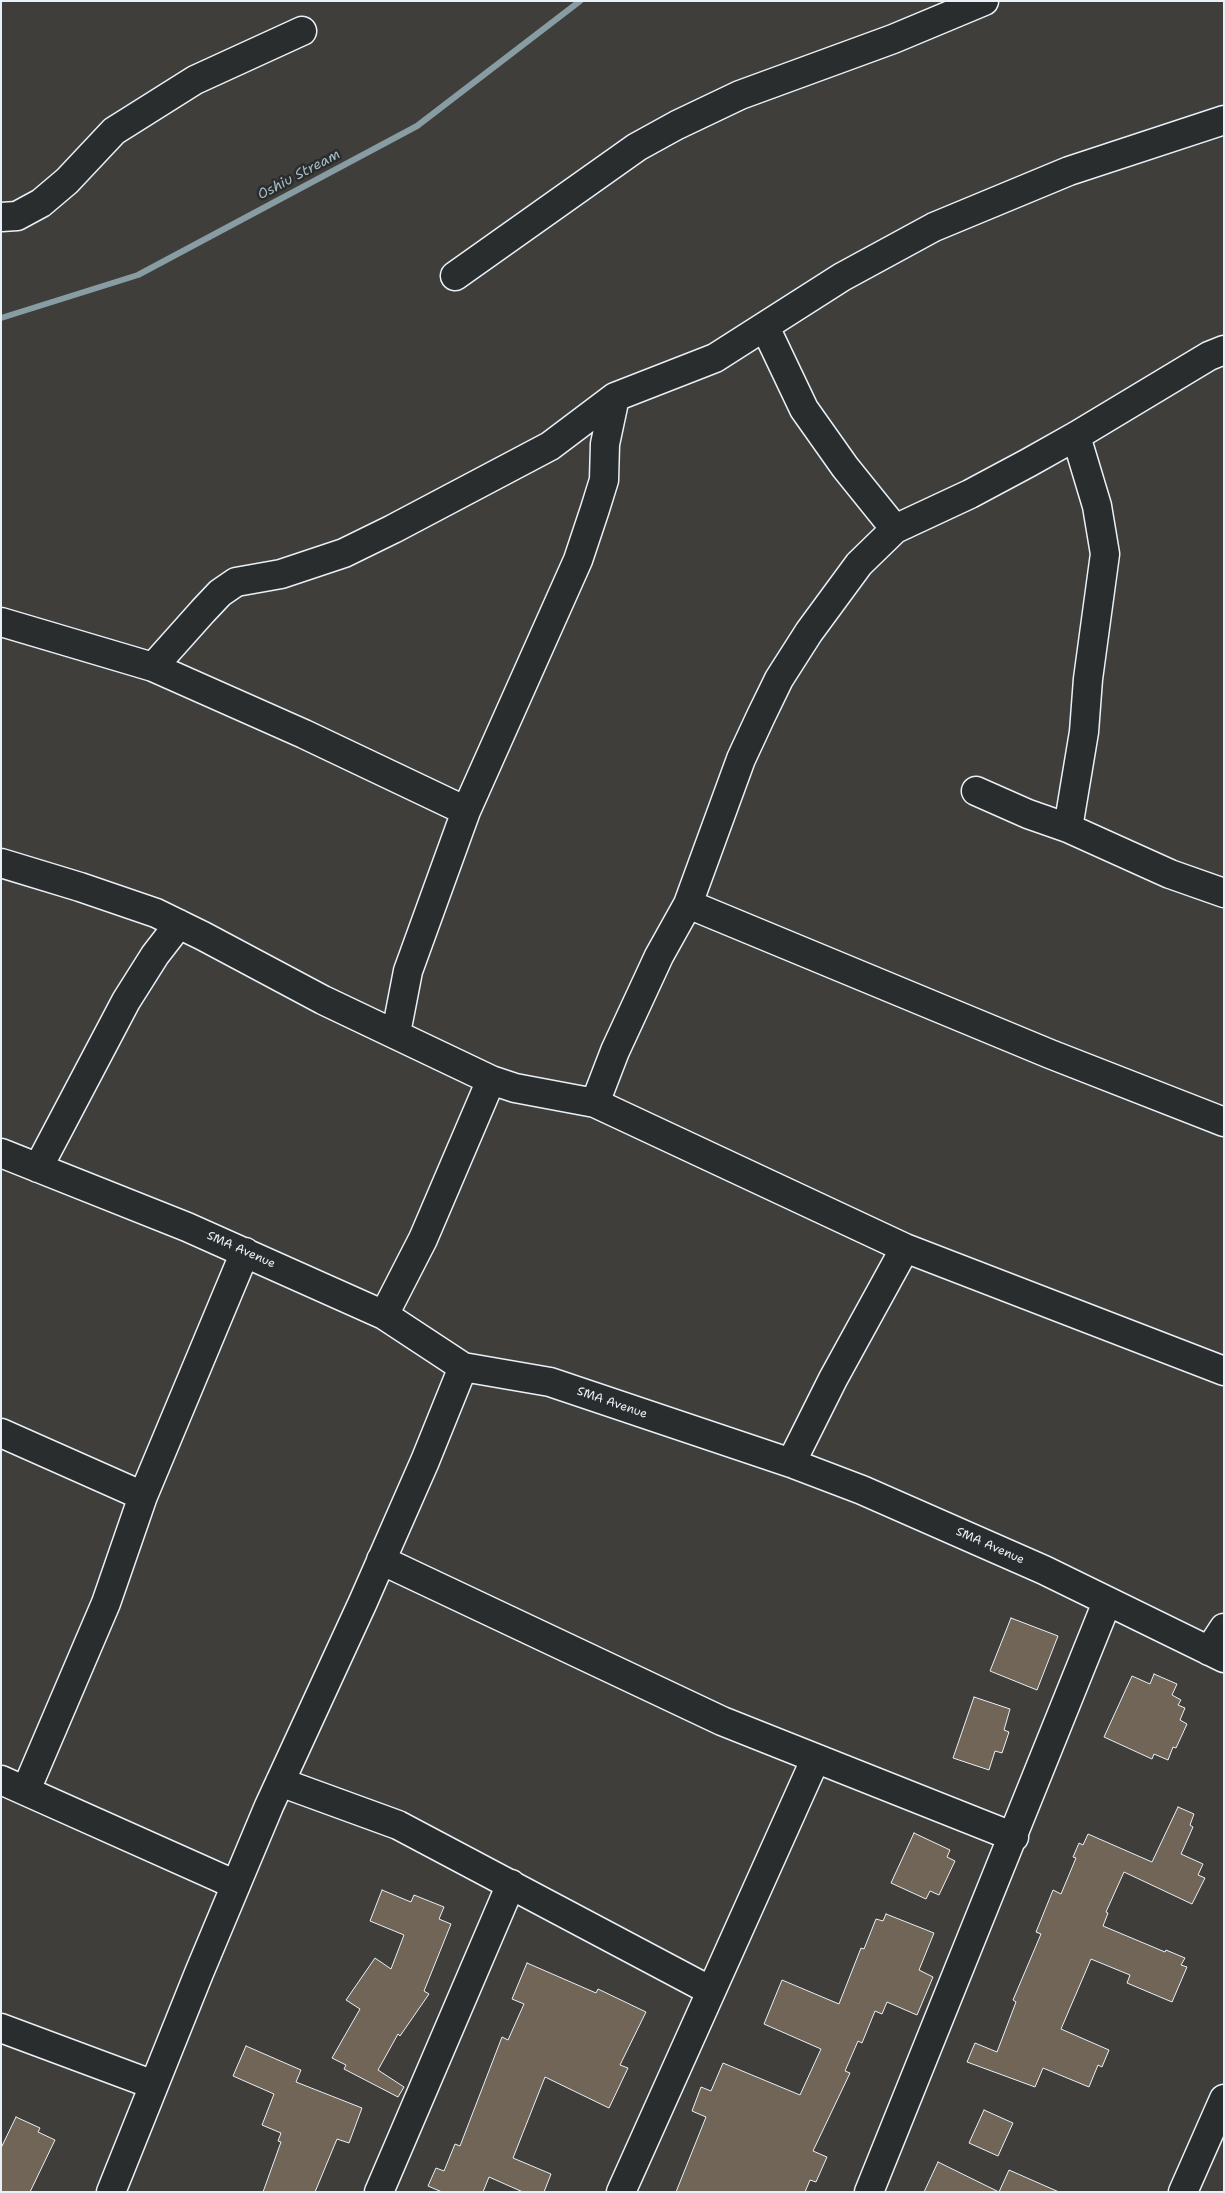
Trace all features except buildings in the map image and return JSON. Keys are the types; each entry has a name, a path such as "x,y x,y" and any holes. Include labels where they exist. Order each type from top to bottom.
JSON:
{"street":[{"path":"455,276 637,147 677,125 740,96 893,39 984,1"},
{"path":"1,218 16,216 41,203 67,181 114,131 195,80 302,31"},
{"path":"153,667 214,599 236,582 281,574 344,553 393,529 550,446 616,397 715,358 842,277 934,227 1068,171 1224,120"},
{"path":"765,327 804,409 845,467 895,529"},
{"path":"595,1103 615,1050 659,956 688,904 741,759 779,679 809,632 859,564 895,529 970,494 1076,436 1209,356 1224,350"},
{"path":"396,1034 408,971 466,811 578,560 604,480 606,444 616,397"},
{"path":"1068,828 1084,732 1088,678 1105,554 1097,506 1076,436"},
{"path":"1,622 153,667 304,734 466,811"},
{"path":"976,791 1028,814 1068,828 1170,874 1224,892"},
{"path":"1,864 80,887 156,913 323,1000 490,1080 515,1088 595,1103 905,1248 1224,1371"},
{"path":"688,904 1050,1054 1224,1122"},
{"path":"38,1168 126,1001 155,955 179,924"},
{"path":"384,1315 422,1238 490,1080"},
{"name":"SMA Avenue","path":"1,1153 187,1226 384,1315 463,1367 550,1382 791,1463 862,1490 1044,1570 1217,1654"},
{"path":"791,1463 833,1379 905,1248"},
{"path":"26,1790 106,1603 143,1496 245,1252"},
{"path":"111,2192 236,1885 280,1782 425,1461 463,1367"},
{"path":"1,1433 143,1496"},
{"path":"381,1560 722,1721 815,1760 1014,1837"},
{"path":"869,2192 1014,1837 1107,1602"},
{"path":"1217,1654 1224,1628"},
{"path":"622,2192 815,1760"},
{"path":"1,1780 236,1885"},
{"path":"280,1782 398,1825 711,1992"},
{"path":"379,2192 511,1884"},
{"path":"1,2028 154,2085"},
{"path":"1183,2192 1224,2099"}],"waterway":[{"name":"Oshiu Stream","path":"1,318 138,275 417,126 580,1"}]}
